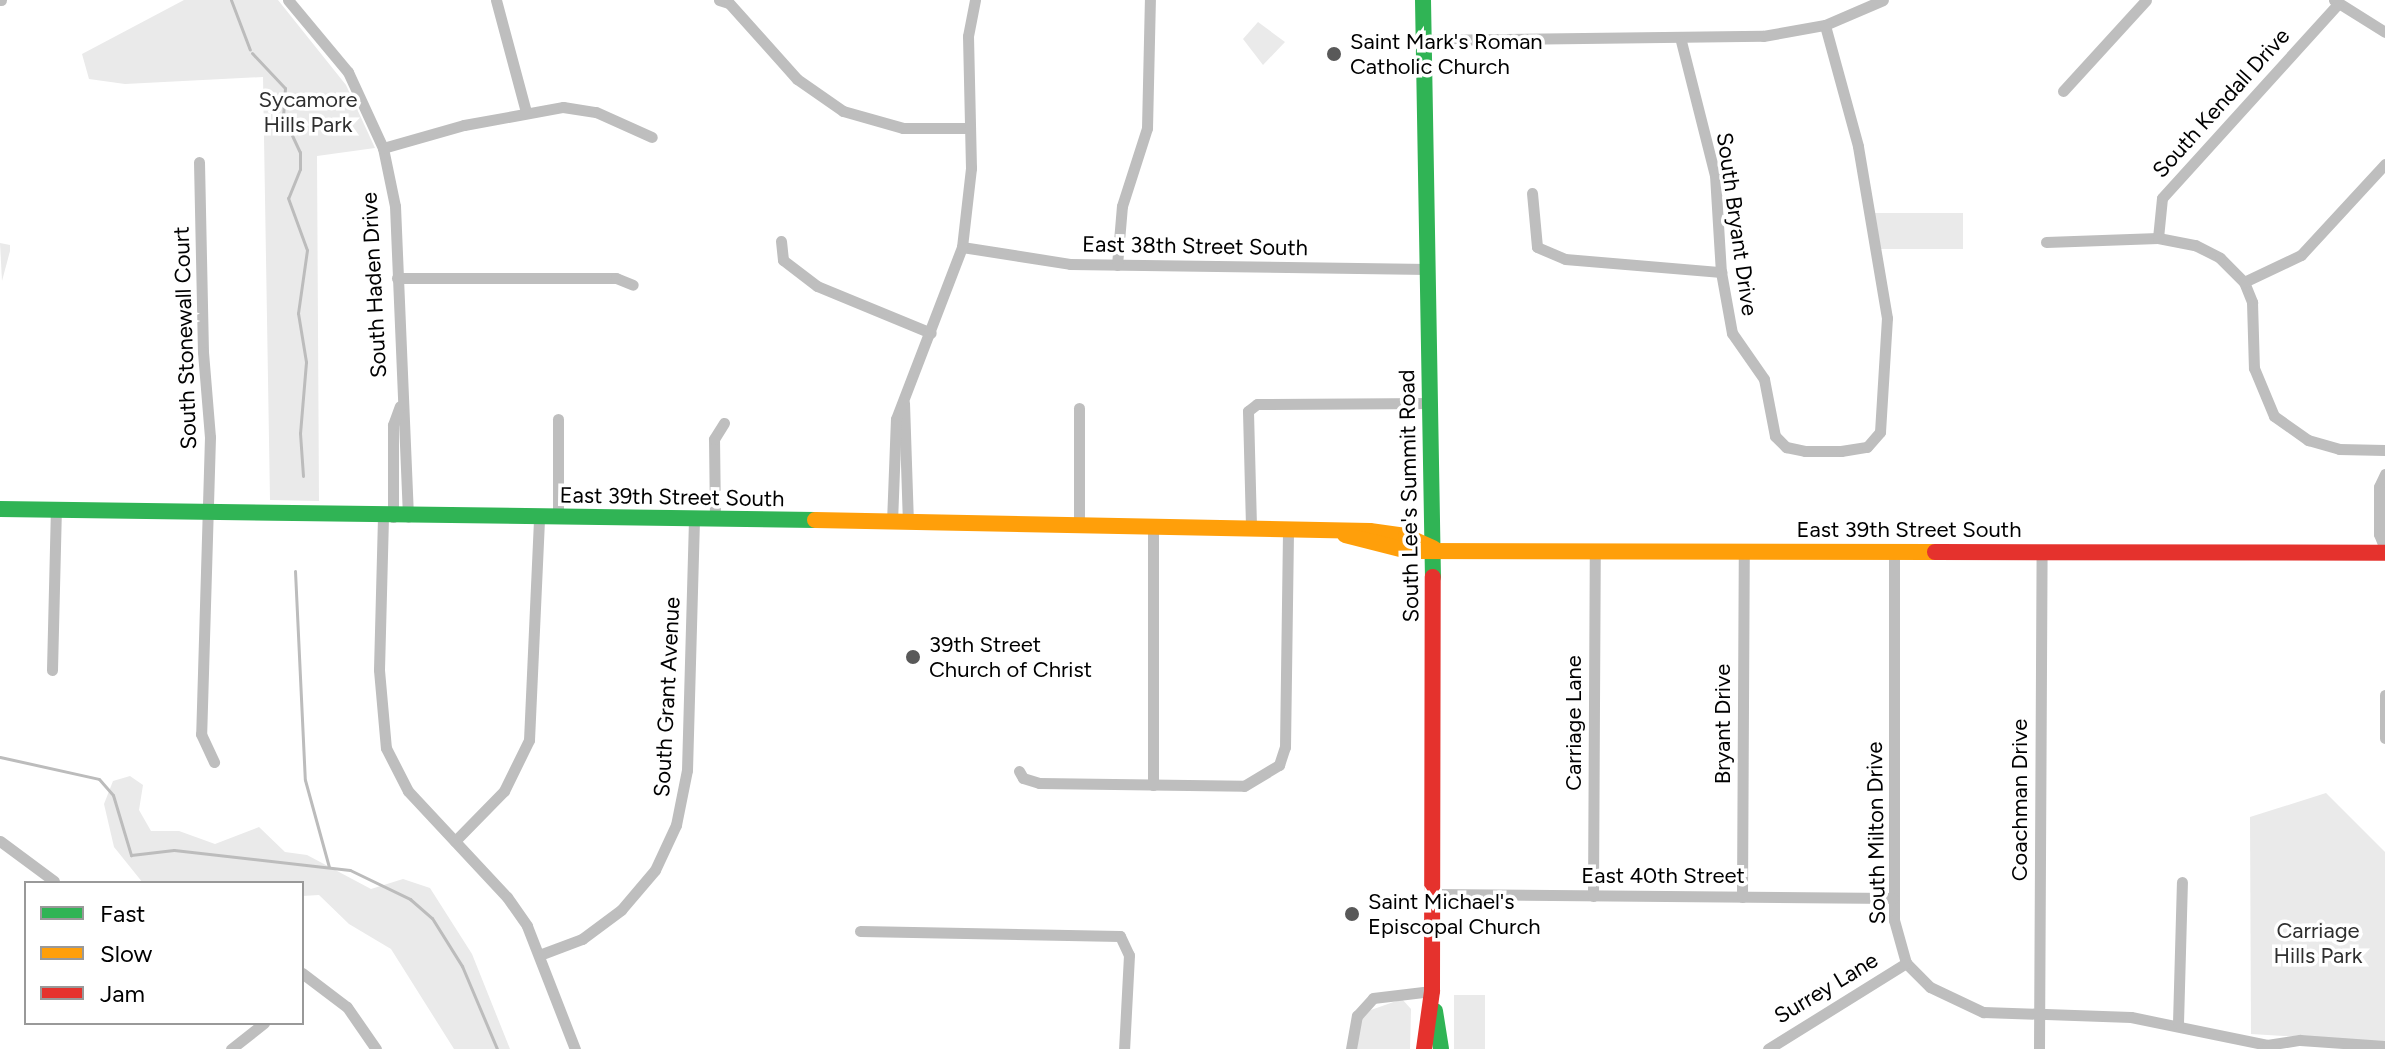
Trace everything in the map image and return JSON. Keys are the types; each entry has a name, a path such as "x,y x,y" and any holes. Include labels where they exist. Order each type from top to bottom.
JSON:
{"main road":[{"name":"South Lee's Summit Road","path":"1423,0 1433,548 1432,991 1424,1049"},
{"name":"East 39th Street South","path":"0,509 395,517 1251,526 1343,534 1394,549 2385,551"},
{"name":"South Lee's Summit Road","path":"1432,991 1441,1049"}],"street":[{"name":"South Haden Drive","path":"288,0 348,72 383,148 395,206 400,406 408,428 395,517 381,729 393,767 408,791 507,897 542,954 575,1049"},
{"path":"297,11 308,0"},
{"path":"496,0 526,112"},
{"path":"719,0 729,3 797,79 843,111 903,128 970,128"},
{"path":"900,522 904,402 962,247 970,128 968,36 975,0"},
{"path":"1117,265 1122,206 1147,128 1150,0"},
{"path":"1424,40 1681,41 1763,36 1825,25 1883,0"},
{"path":"2063,91 2146,0"},
{"path":"2335,2 2385,32"},
{"name":"South Kendall Drive","path":"2158,238 2162,198 2335,2"},
{"name":"South Bryant Drive","path":"1681,41 1715,175 1721,272 1732,333 1764,379 1775,436 1786,447 1805,451 1867,447 1880,432 1885,409 1887,318 1858,146 1825,25"},
{"path":"383,148 526,112 581,109 652,137"},
{"name":"South Stonewall Court","path":"199,162 209,513 201,734 214,762"},
{"path":"2244,282 2301,255 2385,164"},
{"path":"1532,193 1537,247 1565,259 1721,272"},
{"path":"2046,242 2158,238 2195,245 2220,258 2244,282 2256,331 2254,368 2274,416 2308,440 2339,449 2385,450"},
{"path":"781,241 783,260 817,286 931,333"},
{"name":"East 38th Street South","path":"962,247 1032,261 1428,269"},
{"path":"397,278 616,278 633,285"},
{"path":"1251,526 1248,411 1271,401 1431,403"},
{"path":"1079,408 1079,522"},
{"path":"558,419 558,518"},
{"path":"715,519 714,439 724,423"},
{"path":"2385,474 2379,487 2379,534 2385,551"},
{"path":"52,670 56,510"},
{"path":"455,841 504,791 529,740 539,517"},
{"name":"South Grant Avenue","path":"542,954 582,939 621,910 655,870 676,825 687,770 694,519"},
{"path":"1153,524 1153,785"},
{"path":"1019,771 1023,778 1039,783 1244,786 1264,778 1279,765 1285,747 1288,528"},
{"name":"Carriage Lane","path":"1593,896 1595,550"},
{"name":"Bryant Drive","path":"1742,897 1744,551"},
{"name":"South Milton Drive","path":"1894,552 1893,898 1906,963"},
{"name":"Coachman Drive","path":"2039,1049 2042,552"},
{"path":"2385,695 2385,738"},
{"path":"0,841 54,881"},
{"path":"2178,1023 2182,882"},
{"name":"East 40th Street","path":"1432,894 1893,898"},
{"path":"860,931 1109,932 1123,940 1129,955 1124,1049"},
{"path":"1906,963 1930,987 1963,1007 2178,1023 2267,1045 2300,1040 2385,1046"},
{"name":"Surrey Lane","path":"1768,1049 1906,963"},
{"path":"304,975 347,1007 376,1049"},
{"path":"1351,1049 1357,1016 1373,998 1432,991"},
{"path":"231,1049 261,1025"}],"green space":[{"name":"Sycamore Hills Park","path":"184,0 278,0 346,85 375,148 317,156 319,501 270,500 263,77 125,84 89,79 82,54"},
{"path":"1258,22 1285,42 1263,65 1243,39"},
{"path":"1875,213 1963,213 1963,249 1875,249"},
{"path":"0,243 10,245 2,281"},
{"path":"130,776 143,785 139,810 151,831 179,831 215,844 259,827 285,852 307,855 371,889 403,879 430,888 472,954 510,1049 454,1049 391,949 349,924 319,895 304,896 304,881 141,881 114,847 104,804 113,781"},
{"name":"Carriage Hills Park","path":"2326,793 2385,852 2385,1042 2251,1034 2250,817"},
{"path":"1454,995 1485,995 1485,1049 1454,1049"},
{"path":"1402,999 1411,1009 1410,1049 1357,1049 1360,1022 1368,1011"}],"waterway":[{"path":"231,0 250,50"},
{"path":"252,53 285,88 283,116 300,152 300,169 288,198 307,250 298,313 306,362 300,433 303,476"},
{"path":"295,571 305,780 329,867"},
{"path":"0,757 99,779 113,795 131,855 174,850 350,870 410,899 432,918 462,966 497,1049"}],"traffic: fast":[{"path":"1423,0 1433,577"},
{"path":"0,509 815,520"},
{"path":"1435,1011 1441,1049"}],"traffic: slow":[{"path":"815,520 1370,531 1406,536 1433,548"},
{"path":"1345,535 1408,551 1935,552"}],"traffic: jam":[{"path":"1935,552 2385,553"},
{"path":"1424,1049 1432,991 1433,577"}],"place":[{"name":"Saint Mark's Roman Catholic Church","path":"1334,54"},
{"name":"39th Street Church of Christ","path":"913,657"},
{"name":"Saint Michael's Episcopal Church","path":"1352,914"}]}
